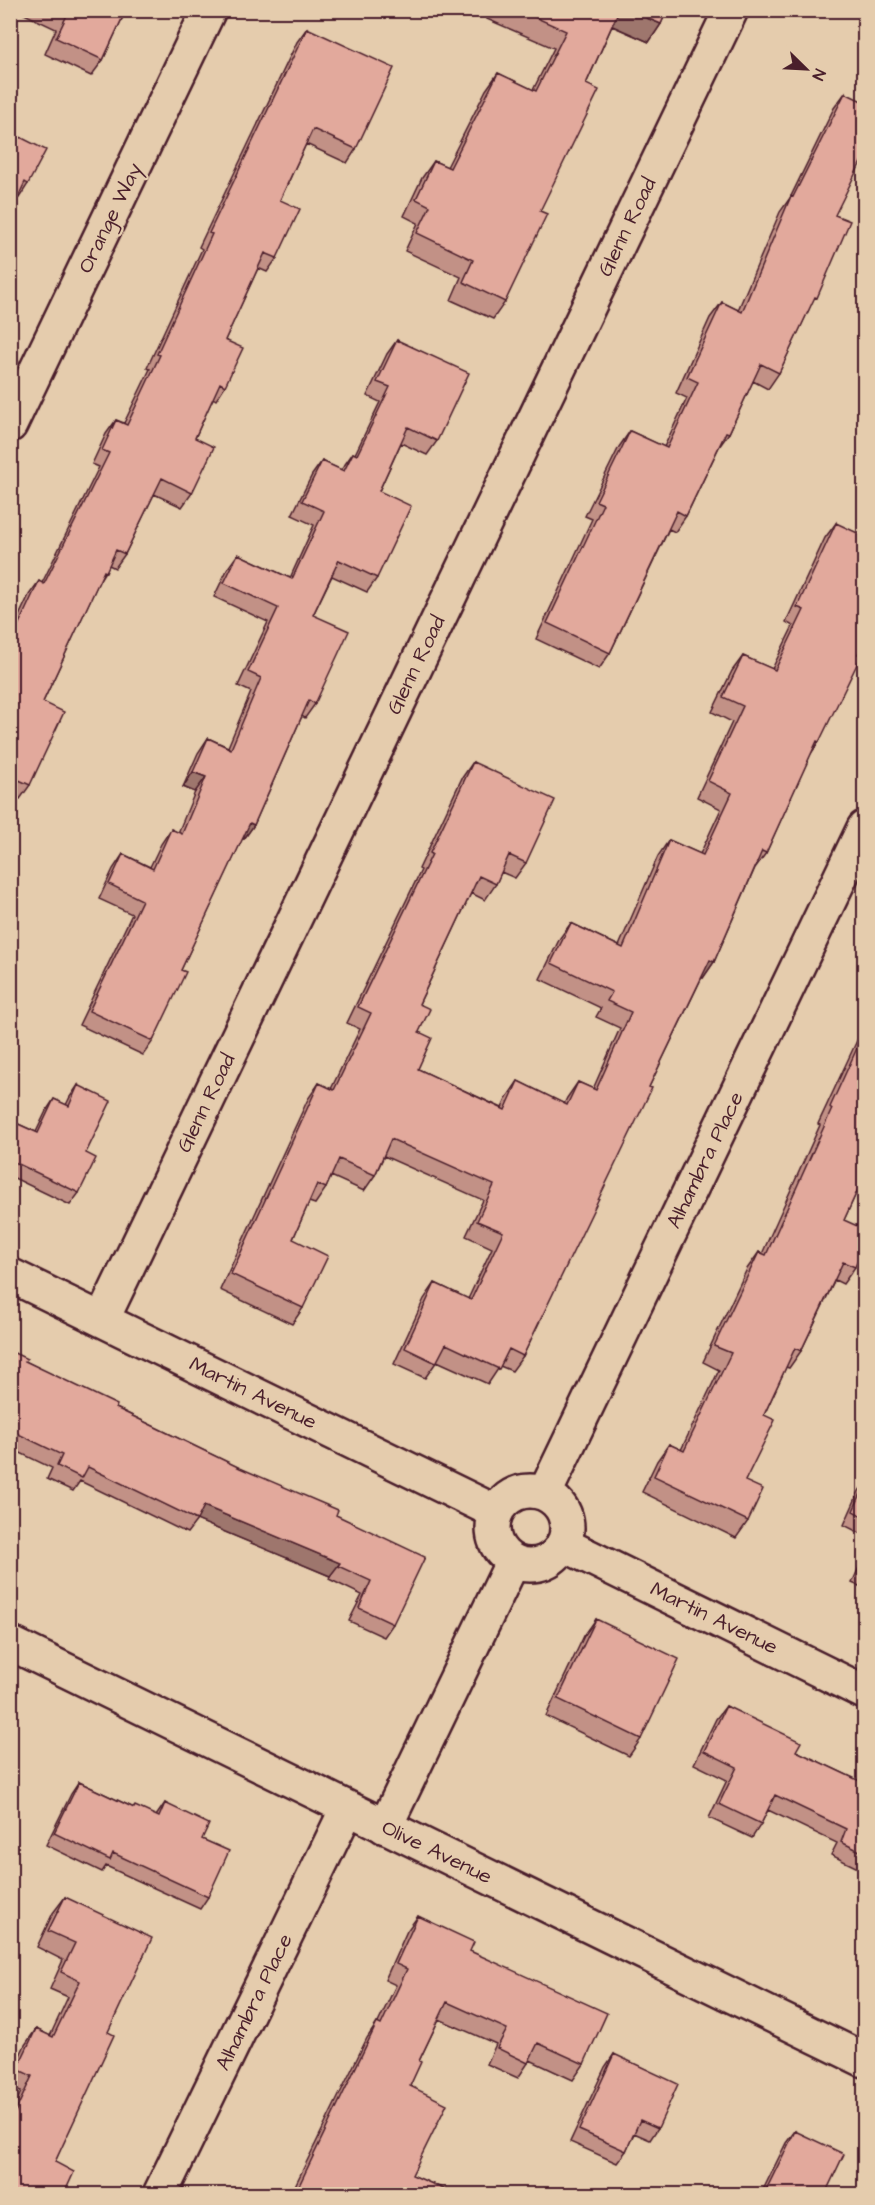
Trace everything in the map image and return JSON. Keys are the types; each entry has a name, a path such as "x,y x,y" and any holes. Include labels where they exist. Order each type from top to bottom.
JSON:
{"street":[{"name":"Orange Way","path":"10,425 209,10"},
{"name":"Glenn Road","path":"102,1320 731,10"},
{"name":"Alhambra Place","path":"545,1493 864,828"},
{"name":"Martin Avenue","path":"10,1275 496,1512"},
{"path":"522,1491 545,1493 560,1506 565,1515 566,1535 563,1544 556,1554 535,1565 513,1561 503,1554 493,1534 496,1512 511,1495 522,1491"},
{"name":"Martin Avenue","path":"563,1544 864,1692"},
{"path":"385,1827 513,1561"},
{"name":"Olive Avenue","path":"10,1643 864,2060"},
{"name":"Alhambra Place","path":"160,2194 348,1809"}],"building":[{"path":"62,10 126,10 103,60 56,38 68,13"},
{"path":"519,10 619,10 586,84 599,90 540,211 547,214 505,302 463,282 473,260 417,233 430,206 416,199 434,161 450,168 498,73 536,91 566,31"},
{"path":"628,10 667,10 661,24"},
{"path":"307,28 394,68 356,149 313,129 280,200 300,209 277,258 265,253 225,340 243,348 225,386 220,383 195,438 214,447 192,493 162,478 125,554 116,550 106,572 104,571 43,702 64,712 30,785 10,776 10,643 39,581 44,584 109,453 102,450 116,420 127,425 212,234 209,233"},
{"path":"845,93 864,102 864,156 835,215 850,221 817,298 815,297 779,373 761,364 729,433 726,432 686,516 677,511 610,653 547,623 603,504 596,501 630,431 667,448 698,382 687,377 722,302 742,312 791,196 793,197"},
{"path":"10,132 46,150 28,184 25,182 10,214"},
{"path":"397,340 469,373 437,441 408,427 379,491 411,506 377,578 339,560 313,615 349,631 315,704 309,700 254,825 250,823 181,970 186,972 153,1041 89,1011 142,900 109,884 123,854 153,869 171,829 182,834 206,777 193,772 208,738 231,749 261,678 248,672 278,608 224,583 238,554 292,579 324,511 302,501 322,461 344,471 353,453 357,455 390,387 377,382"},
{"path":"836,523 864,536 864,641 858,654 861,656 819,742 817,741 766,853 762,851 714,962 710,960 649,1087 652,1088 523,1356 509,1349 499,1369 446,1344 436,1363 405,1348 435,1283 471,1300 503,1232 477,1221 494,1185 391,1139 375,1175 339,1159 326,1188 317,1184 293,1239 328,1256 303,1308 231,1274 319,1083 334,1090 371,1013 358,1007 432,854 430,853 473,762 555,800 526,863 509,855 496,884 479,876 419,1004 430,1009 419,1032 432,1038 418,1069 505,1110 518,1081 567,1105 578,1082 596,1090 631,1012 607,1001 612,992 551,963 571,923 623,948 669,840 703,855 732,793 708,781 743,706 723,697 743,656 775,670 804,610 797,607"},
{"path":"864,1033 864,1176 844,1220 864,1229 864,1246 855,1267 843,1262 801,1351 795,1348 764,1415 775,1420 745,1481 763,1489 748,1521 654,1476 669,1444 684,1451 731,1353 714,1346 759,1252 766,1255"},
{"path":"78,1085 111,1101 86,1153 96,1158 79,1193 10,1160 10,1135 16,1123 38,1133 54,1099 69,1106"},
{"path":"10,1351 27,1359 25,1361 117,1405 116,1408 240,1468 338,1510 336,1515 425,1557 393,1624 359,1608 371,1581 338,1566 340,1563 204,1506 197,1520 88,1467 82,1478 57,1466 62,1455 10,1430"},
{"path":"864,1487 864,1517 853,1511"},
{"path":"596,1619 679,1659 641,1739 558,1699"},
{"path":"726,1706 801,1742 796,1751 864,1783 864,1853 841,1842 846,1829 775,1795 761,1824 719,1804 737,1767 704,1751"},
{"path":"79,1782 159,1817 165,1803 209,1824 202,1839 229,1851 208,1897 113,1853 110,1860 54,1833"},
{"path":"65,1897 152,1938 108,2032 114,2035 55,2162 74,2172 64,2194 10,2194 10,2123 32,2076 17,2069 36,2029 53,2037 80,1981 61,1972 75,1943 48,1931"},
{"path":"418,1916 474,1942 470,1951 607,2013 584,2064 538,2043 528,2063 497,2048 507,2029 447,2002 419,2061 421,2062 410,2086 447,2104 412,2175 455,2194 295,2194 377,2023 381,2025 407,1969 396,1964"},
{"path":"614,2054 678,2084 658,2128 640,2120 626,2151 579,2130"},
{"path":"795,2131 844,2154 825,2194 764,2194"}]}
